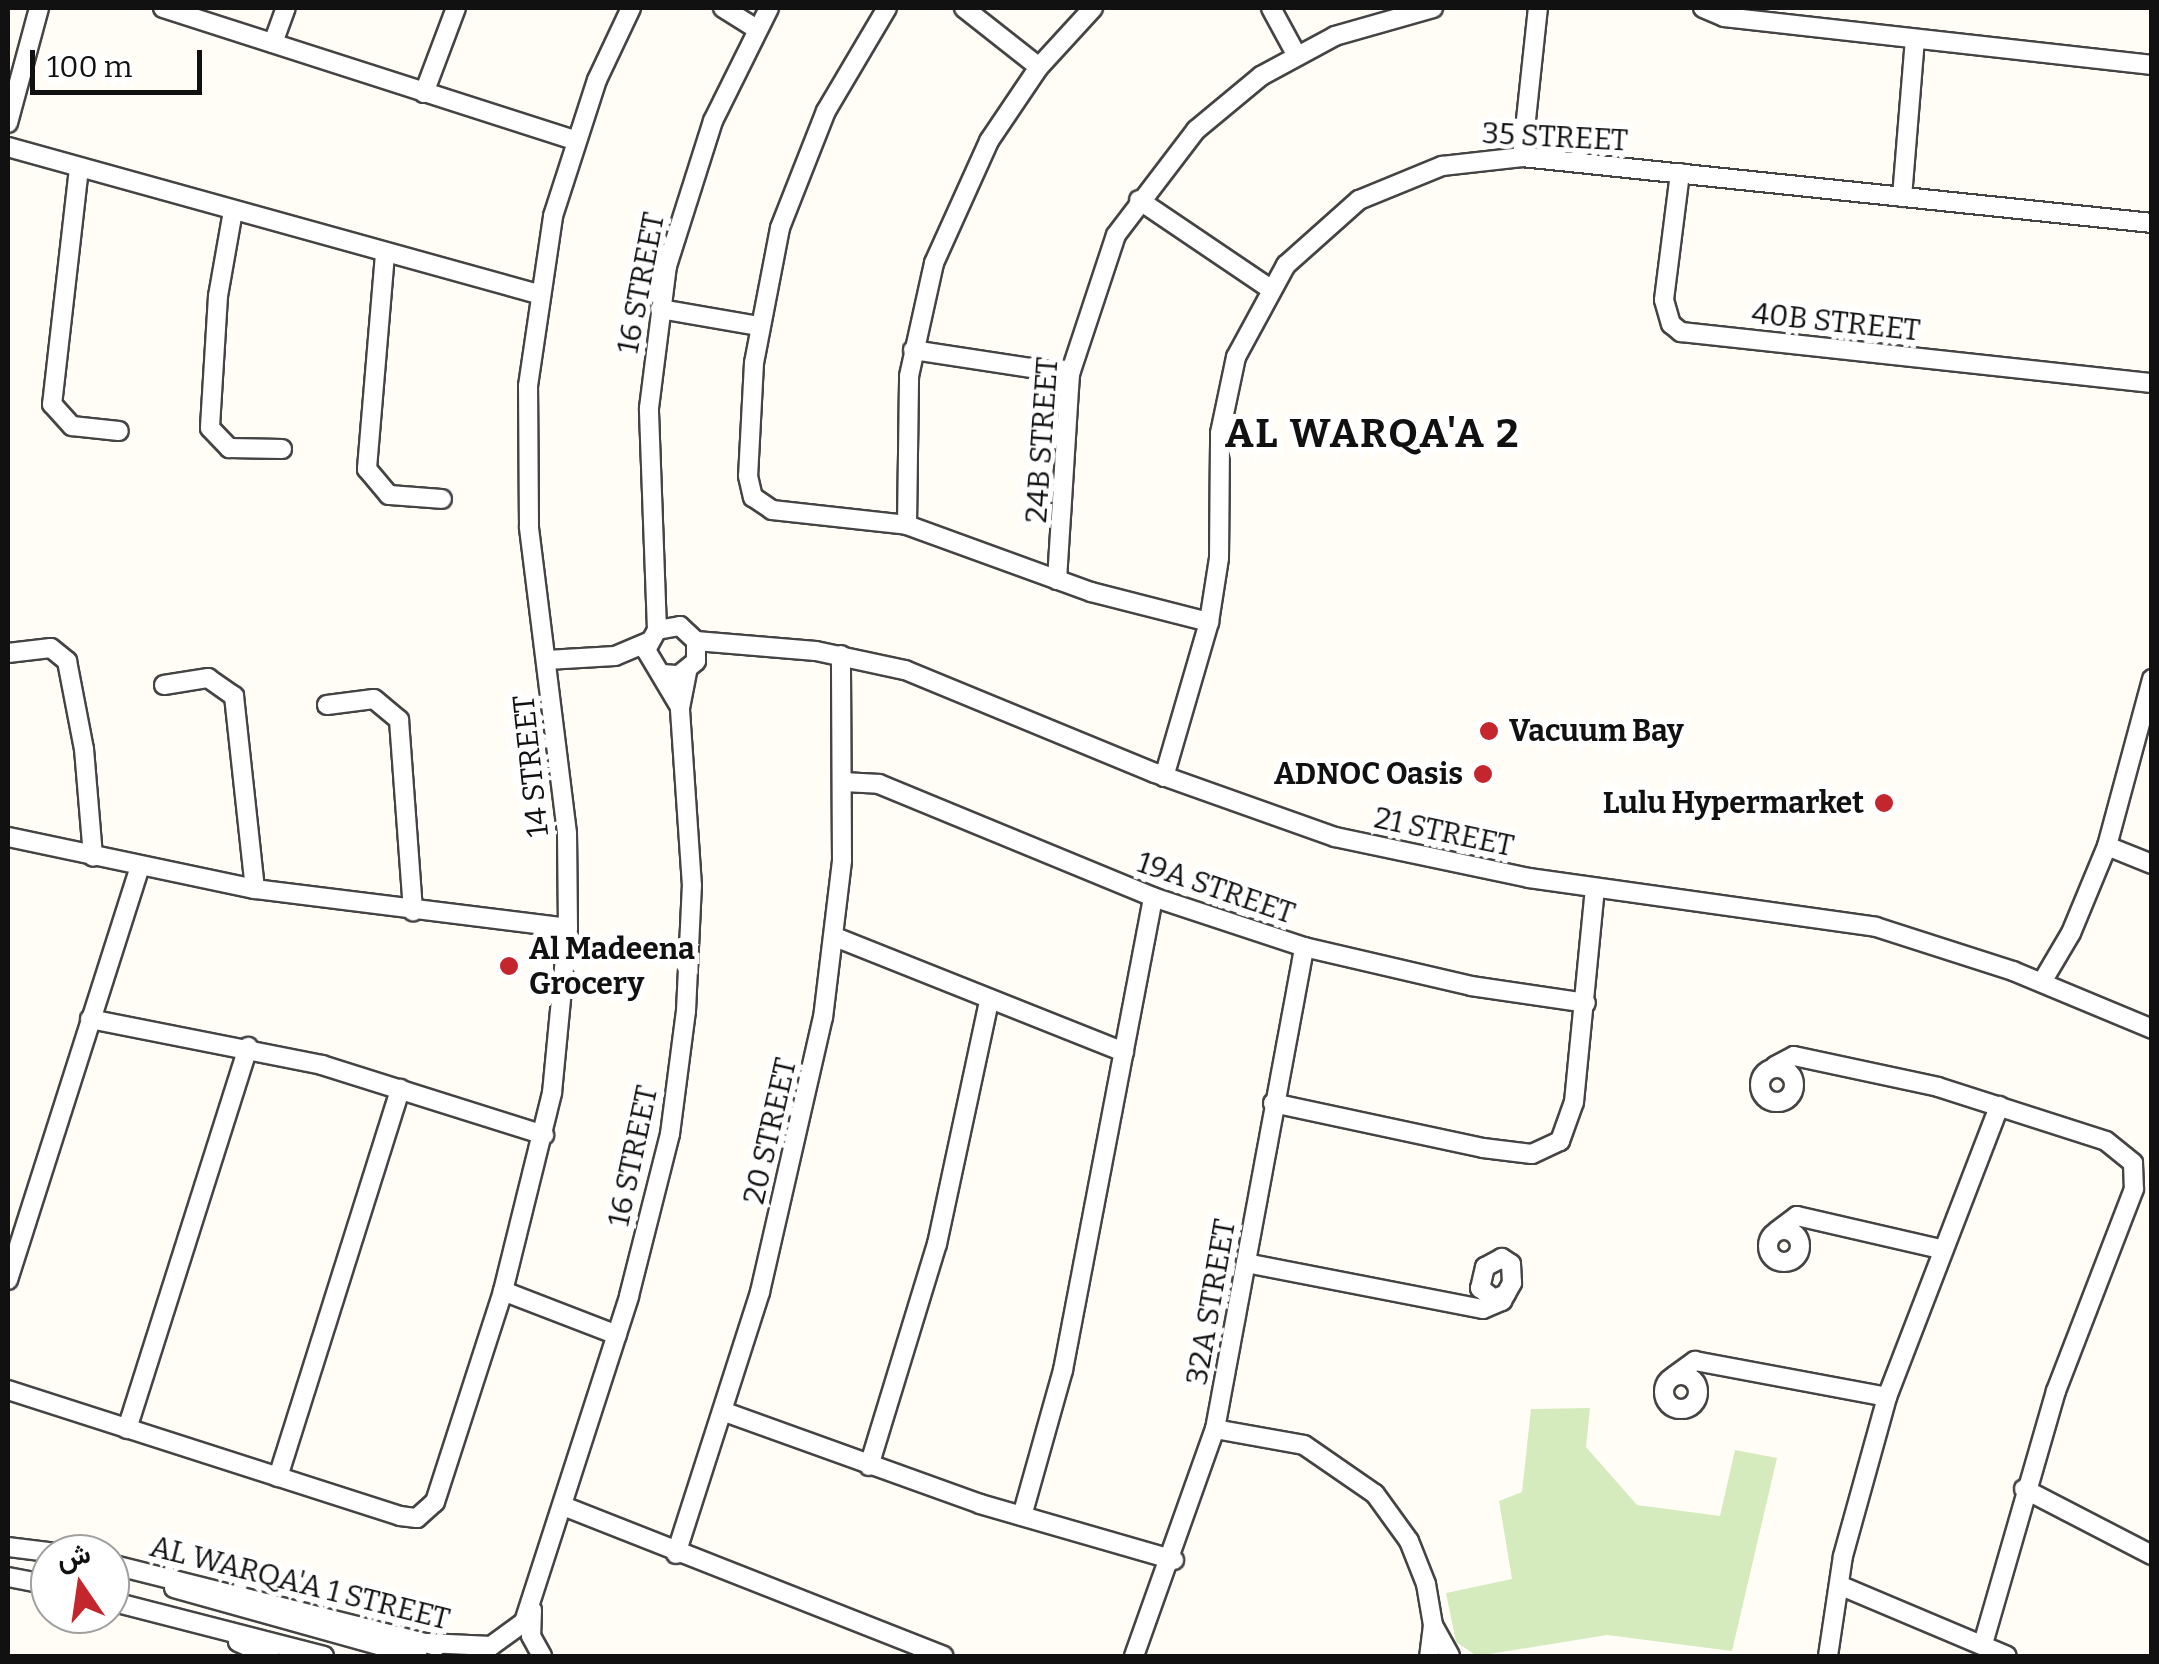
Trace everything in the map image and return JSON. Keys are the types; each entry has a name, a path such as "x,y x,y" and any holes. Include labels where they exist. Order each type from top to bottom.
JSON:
{"street":[{"path":"8,123 39,8"},
{"path":"164,8 575,140"},
{"path":"272,43 286,8"},
{"path":"424,93 456,8"},
{"name":"14 STREET","path":"278,1477 400,1516 425,1514 435,1502 504,1291 544,1135 568,928 564,785 527,479 538,294 575,140 631,8"},
{"path":"723,8 762,19"},
{"path":"734,8 762,19"},
{"path":"887,8 856,55 801,168 780,228 758,326 749,487 761,506 907,525 1057,580 1210,622"},
{"path":"964,8 1039,67"},
{"path":"907,525 913,350 934,264 961,194 1039,67 1093,8"},
{"path":"1271,8 1296,54"},
{"name":"24B STREET","path":"1057,580 1070,374 1096,280 1138,200 1196,130 1296,54 1376,21 1433,8"},
{"path":"1522,157 1538,8"},
{"path":"1703,8 1724,17 2152,65"},
{"name":"16 STREET","path":"680,708 657,669 652,636 660,586 648,452 659,314 695,168 762,19"},
{"path":"1902,197 1914,40"},
{"path":"8,147 538,294"},
{"name":"35 STREET","path":"1160,775 1180,726 1210,622 1226,395 1269,288 1332,218 1387,185 1442,166 1522,157 2152,223"},
{"path":"79,168 52,404 72,426 119,430"},
{"name":"40B STREET","path":"1680,173 1664,300 1670,324 1681,332 2152,383"},
{"path":"1138,200 1269,288"},
{"path":"233,211 218,296 210,428 229,448 282,449"},
{"path":"385,254 367,469 389,495 442,498"},
{"path":"659,314 758,326"},
{"path":"913,350 1070,374"},
{"name":"16 STREET","path":"660,586 680,626"},
{"path":"547,665 616,656 680,626 696,640"},
{"name":"16 STREET","path":"423,1650 502,1642 520,1628 533,1602 618,1329 670,1134 686,1011 692,886 680,708 696,640"},
{"name":"21 STREET","path":"696,640 737,649 846,656 936,680 1160,775 1335,838 1600,889 1835,918 2047,984 2152,1029"},
{"path":"8,653 51,648 67,661 84,749 93,857"},
{"name":"21 STREET","path":"657,669 691,666 737,649"},
{"path":"616,656 657,669"},
{"name":"20 STREET","path":"676,1554 724,1412 778,1224 836,937 843,782 841,706 846,656"},
{"path":"164,685 208,678 234,696 255,889"},
{"path":"2047,984 2107,846 2152,679"},
{"path":"327,704 374,699 399,720 413,911"},
{"name":"19A STREET","path":"843,782 879,784 1153,897 1304,947 1472,986 1586,1004"},
{"path":"8,837 255,889 568,928"},
{"path":"2107,846 2152,864"},
{"path":"8,1280 140,867"},
{"path":"1274,1103 1516,1152 1547,1150 1560,1141 1572,1116 1600,889"},
{"path":"1022,1516 1063,1370 1153,897"},
{"path":"836,937 989,1002 1124,1052"},
{"name":"32A STREET","path":"1134,1656 1174,1560 1216,1428 1304,947"},
{"path":"869,1466 937,1244 989,1002"},
{"path":"90,1019 248,1047 400,1089 544,1135"},
{"path":"127,1429 248,1047"},
{"path":"1816,1061 1791,1081 1785,1101 1768,1100 1763,1080 1775,1066 1794,1056 1816,1061 1999,1106 2117,1146 2135,1176 2024,1489 1984,1644"},
{"path":"1775,1066 1786,1069 1791,1081"},
{"path":"8,1390 278,1477 400,1089"},
{"path":"1825,1652 1838,1585 1887,1397 1940,1250 1999,1106"},
{"path":"1831,1224 1800,1241 1793,1260 1777,1263 1769,1249 1776,1231 1797,1216 1831,1224 1940,1250"},
{"path":"1776,1231 1788,1228 1800,1241"},
{"path":"1246,1262 1484,1309 1506,1294 1513,1276 1507,1260 1491,1261 1480,1282 1449,1302"},
{"path":"1480,1282 1488,1298 1506,1294"},
{"path":"504,1291 618,1329"},
{"path":"1725,1366 1696,1387 1688,1408 1676,1411 1667,1396 1674,1376 1687,1362 1725,1366 1887,1397"},
{"path":"1674,1376 1692,1376 1696,1387"},
{"path":"724,1412 869,1466 1174,1560"},
{"path":"1216,1428 1304,1446 1375,1494 1415,1554 1433,1624 1450,1656"},
{"path":"2024,1489 2152,1555"},
{"path":"561,1511 943,1656"},
{"name":"AL WARQA'A 1 STREET","path":"130,1569 150,1574 214,1604 423,1650 476,1656"},
{"path":"1838,1585 2007,1656"},
{"name":"16 STREET","path":"533,1602 531,1636 542,1656"},
{"path":"130,1605 324,1656"},
{"path":"1429,1656 1433,1624"},
{"path":"212,1626 270,1656"}],"green space":[{"path":"1590,1408 1586,1447 1637,1505 1720,1516 1735,1450 1777,1458 1732,1651 1607,1635 1477,1656 1456,1642 1446,1593 1512,1579 1499,1501 1522,1492 1531,1409"}],"place":[{"name":"Vacuum Bay","path":"1489,731"},
{"name":"ADNOC Oasis","path":"1483,774"},
{"name":"Lulu Hypermarket","path":"1884,803"},
{"name":"Al Madeena Grocery","path":"509,966"}],"district":[{"name":"AL WARQA'A 2","path":"1373,434"}]}
